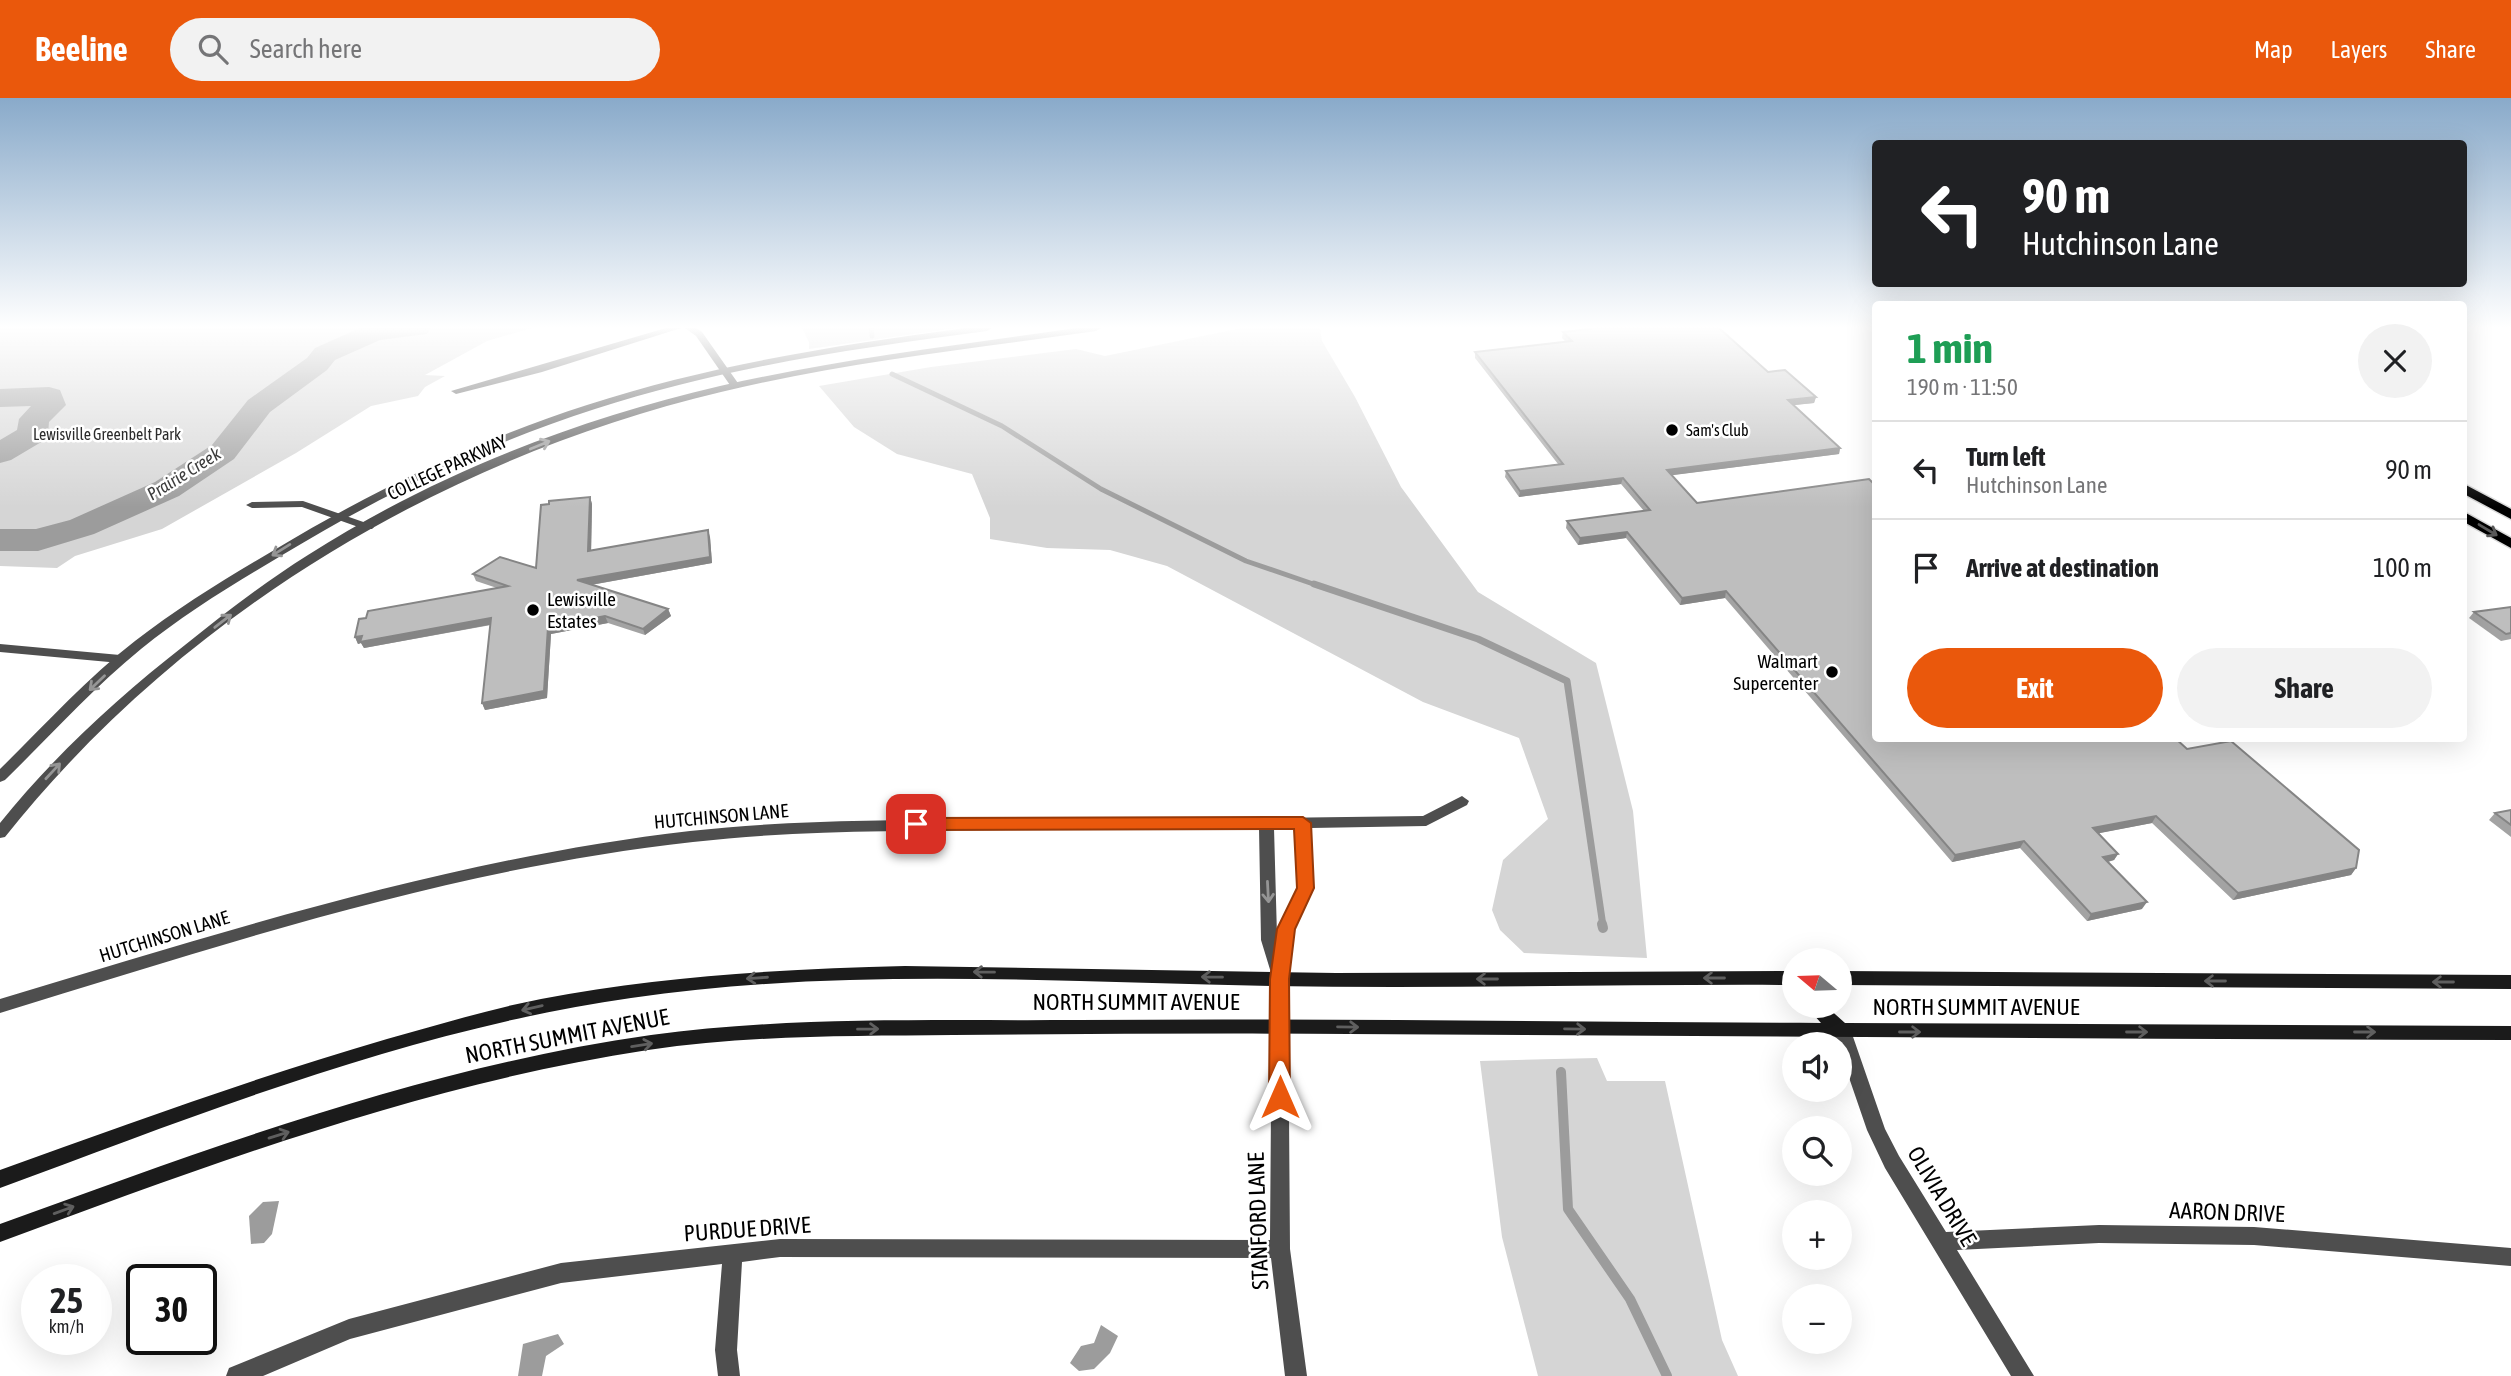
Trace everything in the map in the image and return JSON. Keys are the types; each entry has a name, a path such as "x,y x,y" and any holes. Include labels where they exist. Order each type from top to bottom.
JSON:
{"main road":[{"path":"2467,490 2511,515"},
{"path":"2467,518 2511,544"},
{"name":"NORTH SUMMIT AVENUE","path":"0,1179 268,1083 459,1025 543,1006 682,983 783,976 939,971 1280,979 1782,981"},
{"name":"NORTH SUMMIT AVENUE","path":"1852,978 2511,982"},
{"path":"1827,1018 1842,1031"},
{"name":"NORTH SUMMIT AVENUE","path":"0,1233 186,1165 427,1089 570,1057 650,1043 771,1030 1280,1026 1842,1031 2511,1032"}],"street":[{"path":"456,391 472,388"},
{"name":"COLLEGE PARKWAY","path":"0,777 120,659 216,591 340,516 398,486 512,436 658,388"},
{"name":"COLLEGE PARKWAY","path":"3,826 91,730 170,662 265,589 433,491 545,443 647,409 729,388"},
{"path":"252,505 303,504 368,527"},
{"path":"0,649 120,659"},
{"name":"HUTCHINSON LANE","path":"0,1006 356,902 472,874 647,842 739,832 916,824 1426,821 1462,801"},
{"name":"STANFORD LANE","path":"1296,1376 1280,1249 1280,979 1286,929 1306,888 1303,823"},
{"name":"STANFORD LANE","path":"1266,824 1269,940 1280,979"},
{"name":"OLIVIA DRIVE","path":"1842,1031 1876,1130 1892,1162 2023,1376"},
{"name":"AARON DRIVE","path":"1941,1241 2074,1234 2242,1235 2511,1257"},
{"name":"PURDUE DRIVE","path":"237,1376 349,1329 561,1273 733,1252 794,1248 1280,1249"},
{"path":"729,1376 726,1350 733,1252"}],"green space":[{"name":"Lewisville Greenbelt Park","path":"0,388 425,388 418,396 371,406 296,453 162,529 75,556 57,568 0,566"},
{"path":"820,388 1349,388 1401,487 1478,592 1596,663 1633,811 1647,958 1524,953 1500,930 1492,910 1503,860 1548,819 1519,738 1423,702 1167,566 1110,550 1047,548 990,539 990,518 972,474 897,454 854,427"},
{"path":"1597,1058 1607,1081 1665,1081 1722,1340 1738,1376 1538,1376 1502,1237 1480,1061"}],"shaded area":[{"path":"279,1201 272,1234 264,1243 251,1244 249,1216 263,1202"},
{"path":"1101,1325 1118,1336 1110,1353 1094,1369 1079,1371 1070,1363 1081,1346 1094,1343"},
{"path":"558,1334 564,1344 546,1356 542,1376 518,1376 523,1344"}],"building":[{"name":"Walmart Supercenter","path":"1503,388 1805,388 1816,397 1788,400 1840,448 1667,470 1697,503 1869,479 1872,482 1872,742 2179,742 2187,749 2232,742 2359,850 2356,868 2238,893 2156,816 2093,828 2118,854 2103,857 2147,902 2091,914 2024,841 1955,855 1726,591 1682,598 1627,532 1580,538 1567,521 1650,510 1623,478 1520,491 1506,471 1563,464"},
{"name":"Lewisville Estates","path":"590,497 588,551 708,530 710,557 577,580 668,609 643,629 605,616 548,627 544,691 482,703 491,618 360,642 362,636 355,637 359,619 366,618 368,611 508,586 473,574 500,557 536,568 541,505 549,504 549,501"},
{"path":"2511,607 2511,633 2506,634 2474,612"},
{"path":"2511,810 2511,825 2495,813"}],"waterway":[{"name":"Prairie Creek","path":"0,540 38,540 82,527 167,489 223,452 259,406 284,388"},
{"path":"921,388 1002,426 1101,489 1246,561 1319,586"},
{"name":"Prairie Creek","path":"0,398 49,396 51,405 34,419 32,434 0,453"},
{"path":"1314,584 1478,639 1567,681 1603,926"},
{"path":"1602,924 1603,928"},
{"path":"1561,1072 1568,1209 1630,1299 1667,1376"}],"place":[{"name":"Sam's Club","path":"1672,430"},
{"name":"Lewisville Estates","path":"533,610"},
{"name":"Walmart Supercenter","path":"1832,672"}],"route":[{"path":"916,824 1303,823 1306,888 1286,929 1280,979 1280,1097"}]}
